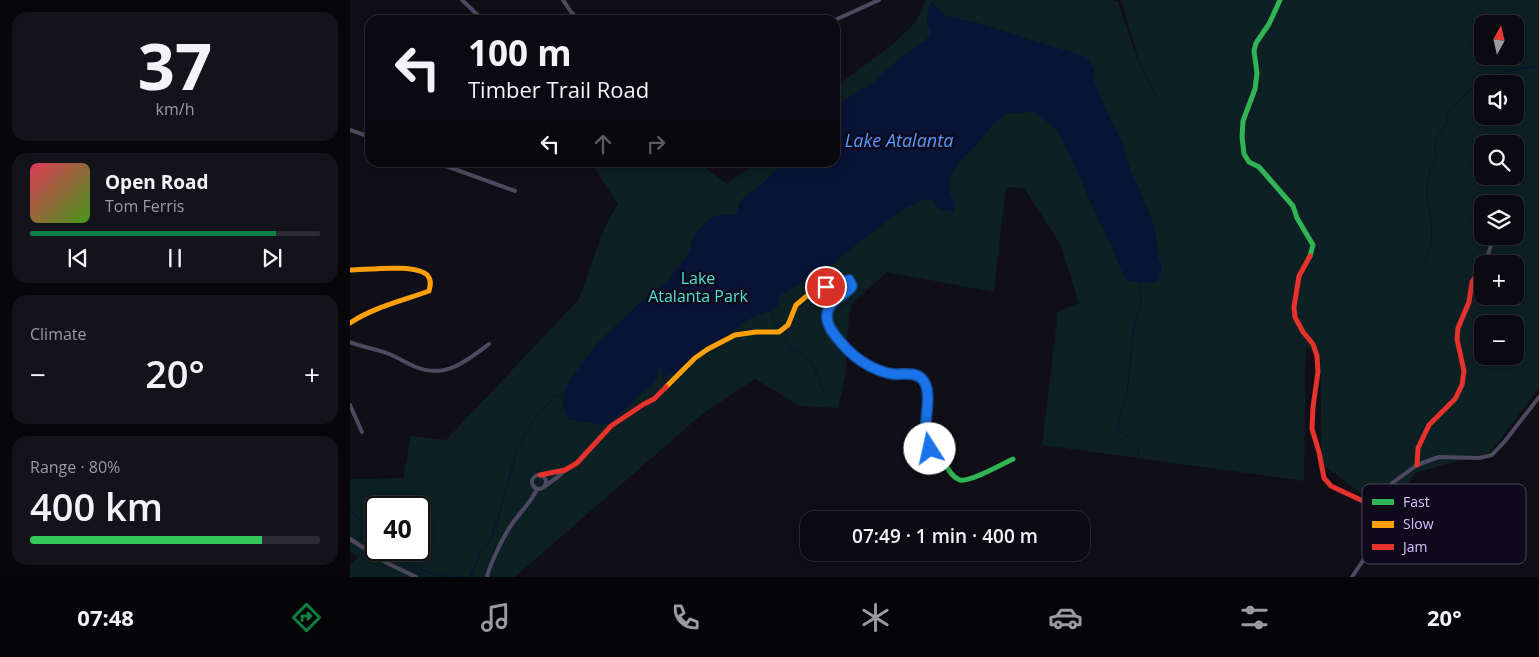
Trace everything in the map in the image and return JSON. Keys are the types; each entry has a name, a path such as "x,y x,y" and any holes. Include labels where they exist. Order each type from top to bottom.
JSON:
{"street":[{"path":"462,0 478,15"},
{"path":"563,0 574,15"},
{"path":"840,18 879,0"},
{"path":"1280,0 1269,24 1256,43 1254,51 1257,73 1255,89 1243,121 1244,154 1250,162 1259,167 1293,206 1313,245 1312,252 1299,276 1294,307 1295,317 1303,332 1313,344 1317,356 1318,372 1312,429 1324,478 1331,486 1362,501"},
{"path":"350,130 365,135"},
{"path":"449,167 515,191"},
{"path":"350,270 393,268 412,270 424,272 432,283 429,291 384,305 357,317 350,323"},
{"path":"1417,465 1418,448 1429,426 1455,399 1462,385 1464,371 1457,345 1458,328 1469,302 1474,279"},
{"path":"537,489 542,489 565,470 577,463 611,426 654,399 666,389 684,368 708,349 735,335 756,332 779,332 788,325 796,305 808,295 849,280 852,286 851,289 837,298 830,306 827,317 829,327 852,355 865,364 891,374 916,374 921,378 925,384 927,396 926,439 930,449 954,477 960,480 975,477 1012,459"},
{"path":"350,342 387,354 418,368 430,370 446,370 467,362 489,344"},
{"path":"1391,484 1417,465 1439,457 1479,458 1492,455 1539,397"},
{"path":"350,405 362,432"},
{"path":"537,489 532,484 535,476 565,470"},
{"path":"540,475 545,479 545,486"},
{"path":"488,577 493,560 511,524 534,497 537,489"},
{"path":"350,538 387,563 416,577"},
{"path":"1352,577 1362,562"}],"green space":[{"name":"Lake Atalanta Park","path":"926,0 1111,0 1118,2 1137,59 1168,120 1138,59 1121,0 1539,0 1539,388 1491,452 1415,473 1408,484 1362,484 1362,494 1322,464 1320,356 1306,347 1304,481 1042,445 1058,311 1079,303 1060,244 1024,188 1006,187 994,292 887,272 851,305 847,335 846,372 838,408 800,406 755,379 701,415 515,577 350,577 350,566 358,557 350,551 350,479 403,478 411,436 446,440 579,299 599,242 618,204 594,167 703,167 727,184 750,167 840,167 840,83 892,45 916,22"}],"water":[{"name":"Lake Atalanta","path":"932,2 946,16 978,23 1086,57 1094,69 1093,78 1112,124 1122,141 1130,170 1141,192 1155,229 1158,257 1162,267 1158,281 1153,283 1128,281 1120,268 1111,244 1056,128 1034,112 1007,113 993,124 979,142 958,163 949,179 950,192 955,207 953,211 938,208 932,200 923,199 908,207 827,268 779,296 778,305 771,311 742,323 722,340 701,349 675,373 663,377 662,368 660,367 657,379 610,423 602,425 568,419 563,405 565,389 582,363 598,343 632,310 668,280 689,253 694,236 705,223 715,216 736,214 741,200 759,187 780,167 840,167 840,103 874,82 900,58 926,40 931,32 927,17"}],"waterway":[{"path":"1421,268 1431,243 1432,231 1427,191 1428,180 1430,170 1436,158 1435,146 1437,138 1448,122 1446,113 1470,90 1492,76 1508,71 1539,66"},
{"path":"1140,281 1140,310"},
{"path":"771,311 778,328"},
{"path":"1118,577 1118,571 1109,546 1115,528 1130,498 1140,464 1137,446 1117,428 1127,392 1134,326 1138,315"},
{"path":"782,335 791,349 805,355 812,363 824,392"},
{"path":"470,577 480,554 490,541 517,451 532,422 554,397 564,395"},
{"path":"350,510 365,524"},
{"path":"404,561 435,574 452,577"},
{"path":"456,577 461,576"}],"traffic: fast":[{"path":"1280,0 1269,24 1256,43 1254,51 1257,73 1255,89 1243,121 1242,137 1244,154 1249,162 1259,167 1293,206 1297,218 1313,245 1310,256"},
{"path":"921,378 925,385 927,400 925,431 927,443 942,460 950,473 960,480 965,480 1013,459"}],"traffic: slow":[{"path":"350,270 403,268 422,272 430,280 429,291 378,308 350,323"},
{"path":"666,387 695,358 708,349 735,335 756,332 779,332 788,325 796,305 808,295 849,280 852,286 848,292 835,301 828,311 830,327 835,334 859,360 870,366 891,374 918,376 921,378"}],"traffic: jam":[{"path":"1310,256 1299,276 1294,307 1295,317 1303,332 1313,344 1317,356 1318,372 1312,429 1324,478 1331,486 1362,501"},
{"path":"1417,465 1418,448 1429,425 1455,399 1462,385 1464,371 1457,339 1458,328 1469,302 1474,279"},
{"path":"540,475 565,470 577,463 611,426 654,399 666,387"}],"route":[{"path":"826,287 849,280 852,286 851,289 837,298 830,306 827,317 829,327 852,355 865,364 891,374 916,374 925,384 927,396 926,439 930,449"}]}
